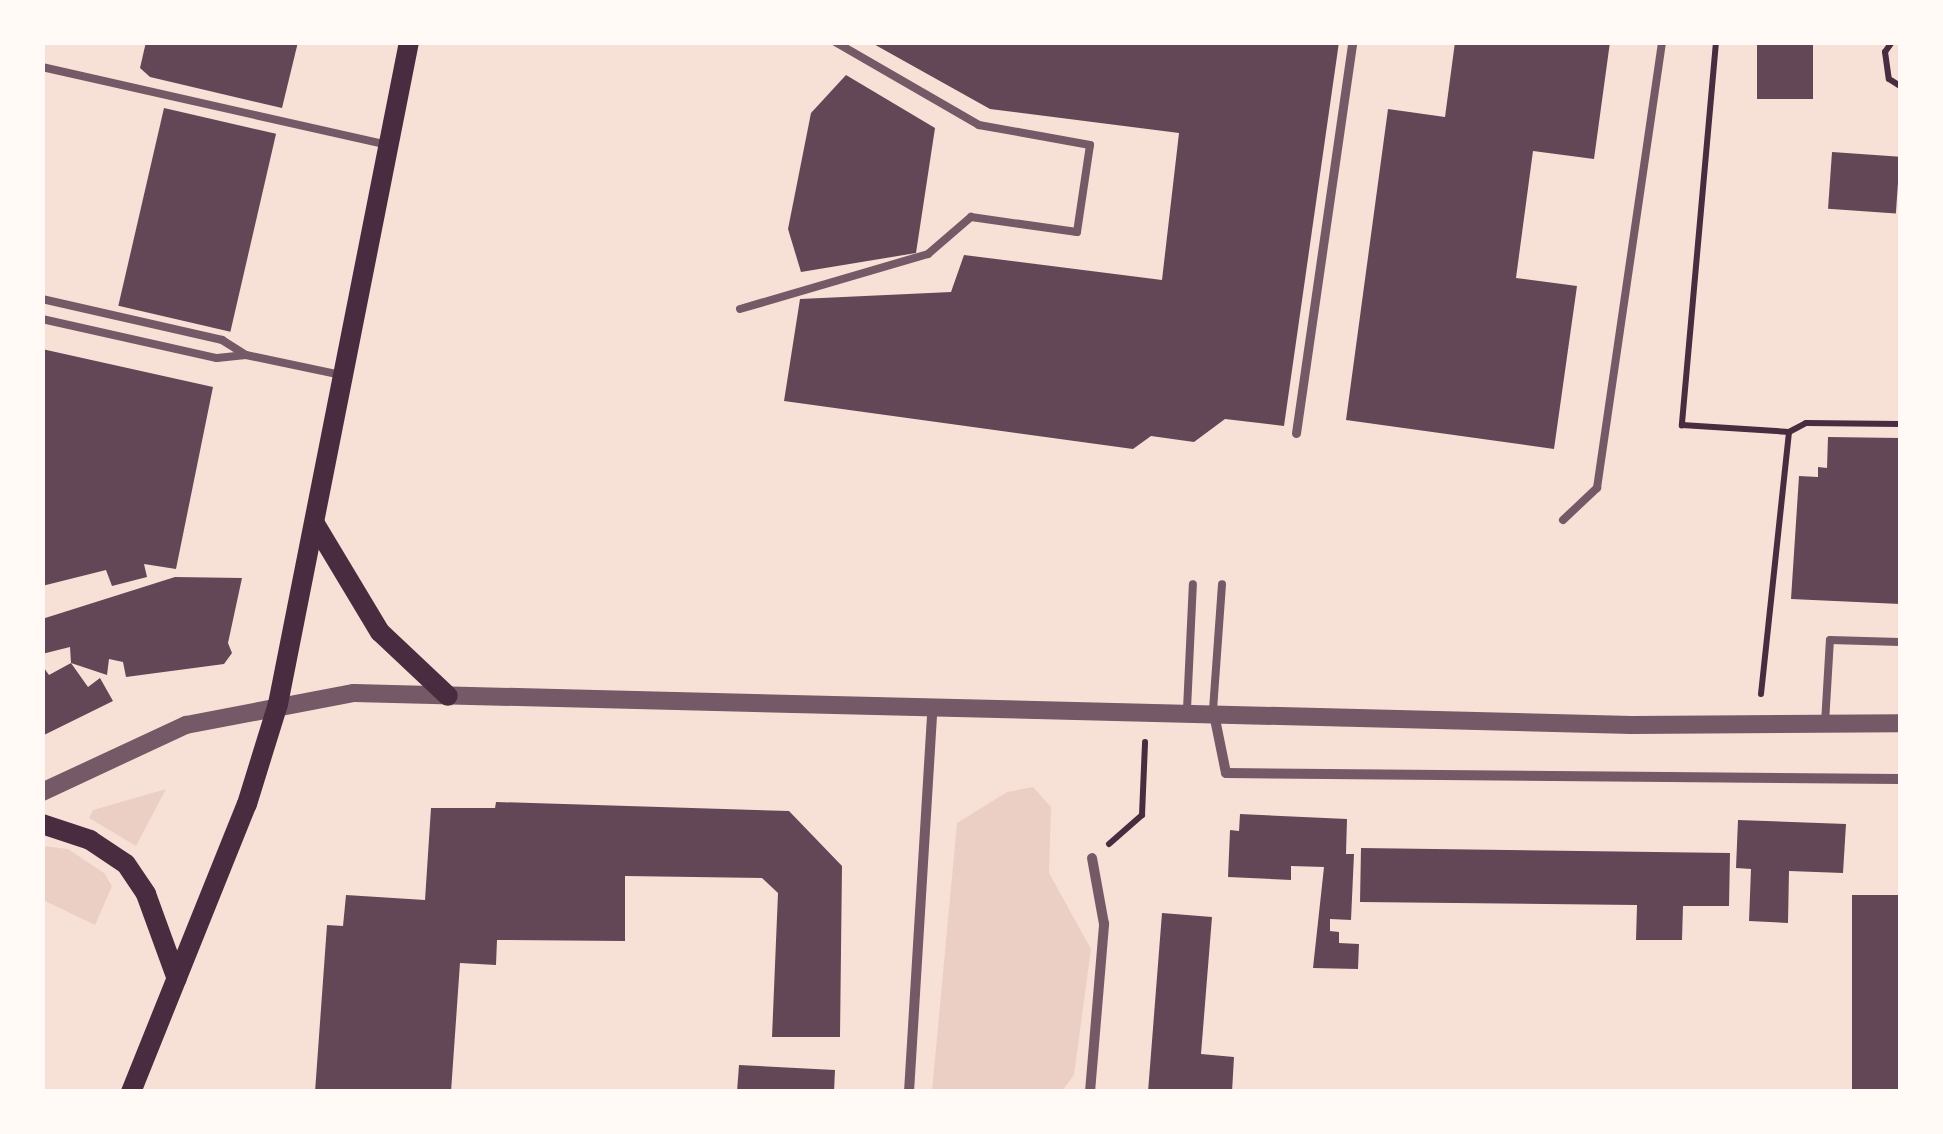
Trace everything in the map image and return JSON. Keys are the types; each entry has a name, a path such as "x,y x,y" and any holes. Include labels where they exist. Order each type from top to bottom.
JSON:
{"main road":[{"path":"131,1092 247,804 278,704 409,42"},
{"path":"315,524 380,632 448,696"},
{"path":"42,824 90,840 126,864 146,894 177,979"}],"street":[{"path":"1296,434 1352,42"},
{"path":"42,792 186,725 278,704 354,693 1758,725 1900,723"},
{"path":"909,1092 933,704"},
{"path":"1213,710 1226,773 1900,779"},
{"path":"1090,1092 1104,924 1092,858"}],"lane":[{"path":"740,309 928,254 971,218 1078,232 1090,145 979,125 835,42"},
{"path":"1562,520 1598,488 1662,42"},
{"path":"42,67 390,145"},
{"path":"42,299 222,340 246,355"},
{"path":"42,319 217,358 246,355 345,376"},
{"path":"1187,710 1193,584"},
{"path":"1213,710 1222,584"},
{"path":"1825,722 1830,640 1900,642"}],"path":[{"path":"1716,42 1682,425 1789,432 1806,423 1900,424"},
{"path":"1892,42 1885,52 1890,78 1900,86"},
{"path":"1758,725 1789,432"},
{"path":"1092,858 1142,815 1146,709"}],"shaded area":[{"path":"1033,787 1051,807 1049,873 1091,949 1074,1075 1062,1091 932,1091 957,823 1007,792"},
{"path":"166,789 136,846 89,818 93,810"},
{"path":"43,846 68,849 104,873 112,886 95,925 43,900"}],"building":[{"path":"146,42 298,42 282,108 150,77 140,68"},
{"path":"870,42 1339,42 1284,426 1225,419 1194,442 1151,436 1133,449 784,401 800,299 951,292 964,255 1162,280 1179,133 990,109"},
{"path":"1455,42 1610,42 1594,159 1533,151 1516,278 1577,286 1554,449 1346,420 1388,109 1445,117"},
{"path":"1757,42 1813,42 1813,99 1757,99"},
{"path":"846,75 935,128 916,253 801,272 788,229 811,113"},
{"path":"164,108 276,134 230,332 118,306"},
{"path":"1832,152 1900,157 1896,214 1828,209"},
{"path":"42,349 213,387 176,569 144,564 147,577 112,586 106,570 42,586"},
{"path":"1828,437 1900,438 1900,604 1791,599 1799,476 1818,477 1818,467 1827,468"},
{"path":"175,577 242,578 228,643 232,653 224,664 126,677 123,662 109,659 107,675 71,663 70,647 42,654 42,619"},
{"path":"71,663 88,687 100,678 113,701 42,736 42,665 49,675"},
{"path":"496,802 789,811 842,866 840,1037 772,1037 778,893 762,878 625,876 625,941 497,940 496,965 460,963 451,1092 315,1092 327,925 343,926 346,895 425,900 431,808 495,808"},
{"path":"1240,814 1347,819 1346,854 1354,854 1351,920 1330,919 1330,931 1339,932 1339,943 1359,944 1358,969 1313,968 1324,867 1291,866 1291,880 1228,877 1230,830 1239,831"},
{"path":"1738,820 1846,824 1843,873 1789,871 1788,923 1749,921 1751,869 1736,868"},
{"path":"1361,848 1730,853 1729,906 1683,906 1682,940 1636,940 1637,905 1360,902"},
{"path":"1852,895 1900,895 1900,1092 1852,1092"},
{"path":"1162,913 1212,917 1201,1054 1234,1057 1232,1092 1148,1092"},
{"path":"739,1065 835,1070 834,1092 737,1092"}]}
